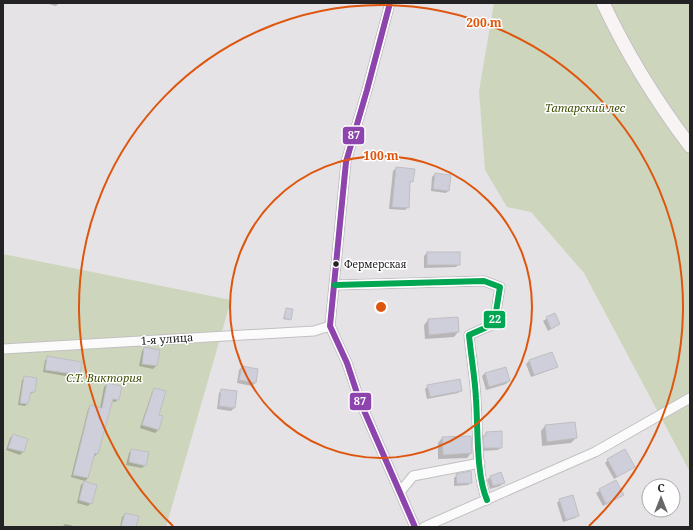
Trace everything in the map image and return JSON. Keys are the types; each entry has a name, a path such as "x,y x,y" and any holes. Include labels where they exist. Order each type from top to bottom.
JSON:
{"main road":[{"path":"602,3 631,59 663,110 690,146"}],"street":[{"path":"390,3 346,162 330,326 347,363 359,399 415,527"},
{"path":"335,285 484,281 500,287 494,324 469,335 476,397 480,463 484,492 487,500"},
{"name":"1-я улица","path":"3,349 314,331 330,326"},
{"path":"424,527 595,452 690,398"},
{"path":"400,492 413,476 480,463"}],"green space":[{"name":"Татарский лес","path":"494,3 690,3 690,472 584,273 531,212 507,207 485,170 479,91"},
{"name":"С.Т. Виктория","path":"3,254 231,300 166,527 3,527"}],"building":[{"path":"396,167 415,169 413,182 410,181 409,208 392,207"},
{"path":"435,173 451,175 449,191 433,189"},
{"path":"427,252 460,252 460,265 427,265"},
{"path":"286,308 293,309 291,320 284,318"},
{"path":"555,313 560,324 551,329 546,317"},
{"path":"458,317 459,332 429,335 428,319"},
{"path":"144,347 160,350 157,366 142,364"},
{"path":"552,352 558,367 534,375 529,360"},
{"path":"47,356 82,362 80,375 45,370"},
{"path":"242,366 258,369 256,383 239,380"},
{"path":"506,367 510,381 489,387 485,373"},
{"path":"24,376 37,378 35,392 31,392 28,404 20,403"},
{"path":"460,379 462,391 430,397 427,385"},
{"path":"107,383 122,386 119,400 113,399 98,454 95,453 88,478 73,475 90,405 102,408"},
{"path":"154,388 166,391 159,415 163,416 159,430 142,425"},
{"path":"221,389 237,391 235,408 219,406"},
{"path":"575,422 577,438 547,442 545,425"},
{"path":"502,431 502,448 484,448 483,436 486,435 486,432"},
{"path":"13,434 28,439 24,452 8,448"},
{"path":"471,436 472,453 443,455 442,437"},
{"path":"131,449 149,452 146,466 129,462"},
{"path":"625,449 635,467 617,477 607,459"},
{"path":"471,471 472,483 457,484 456,474"},
{"path":"501,472 505,483 493,486 490,476"},
{"path":"616,480 624,495 606,504 599,489"},
{"path":"84,481 97,485 92,504 79,500"},
{"path":"573,495 579,516 566,520 559,499"},
{"path":"125,513 139,516 136,527 121,527"}],"transit line":[{"name":"87","path":"390,3 346,162 330,326 347,363 359,399 415,527"},
{"name":"22","path":"335,285 484,281 500,287 494,324 469,335 475,391 479,464 483,490 487,500"}],"place":[{"name":"Фермерская","path":"336,264"}]}
